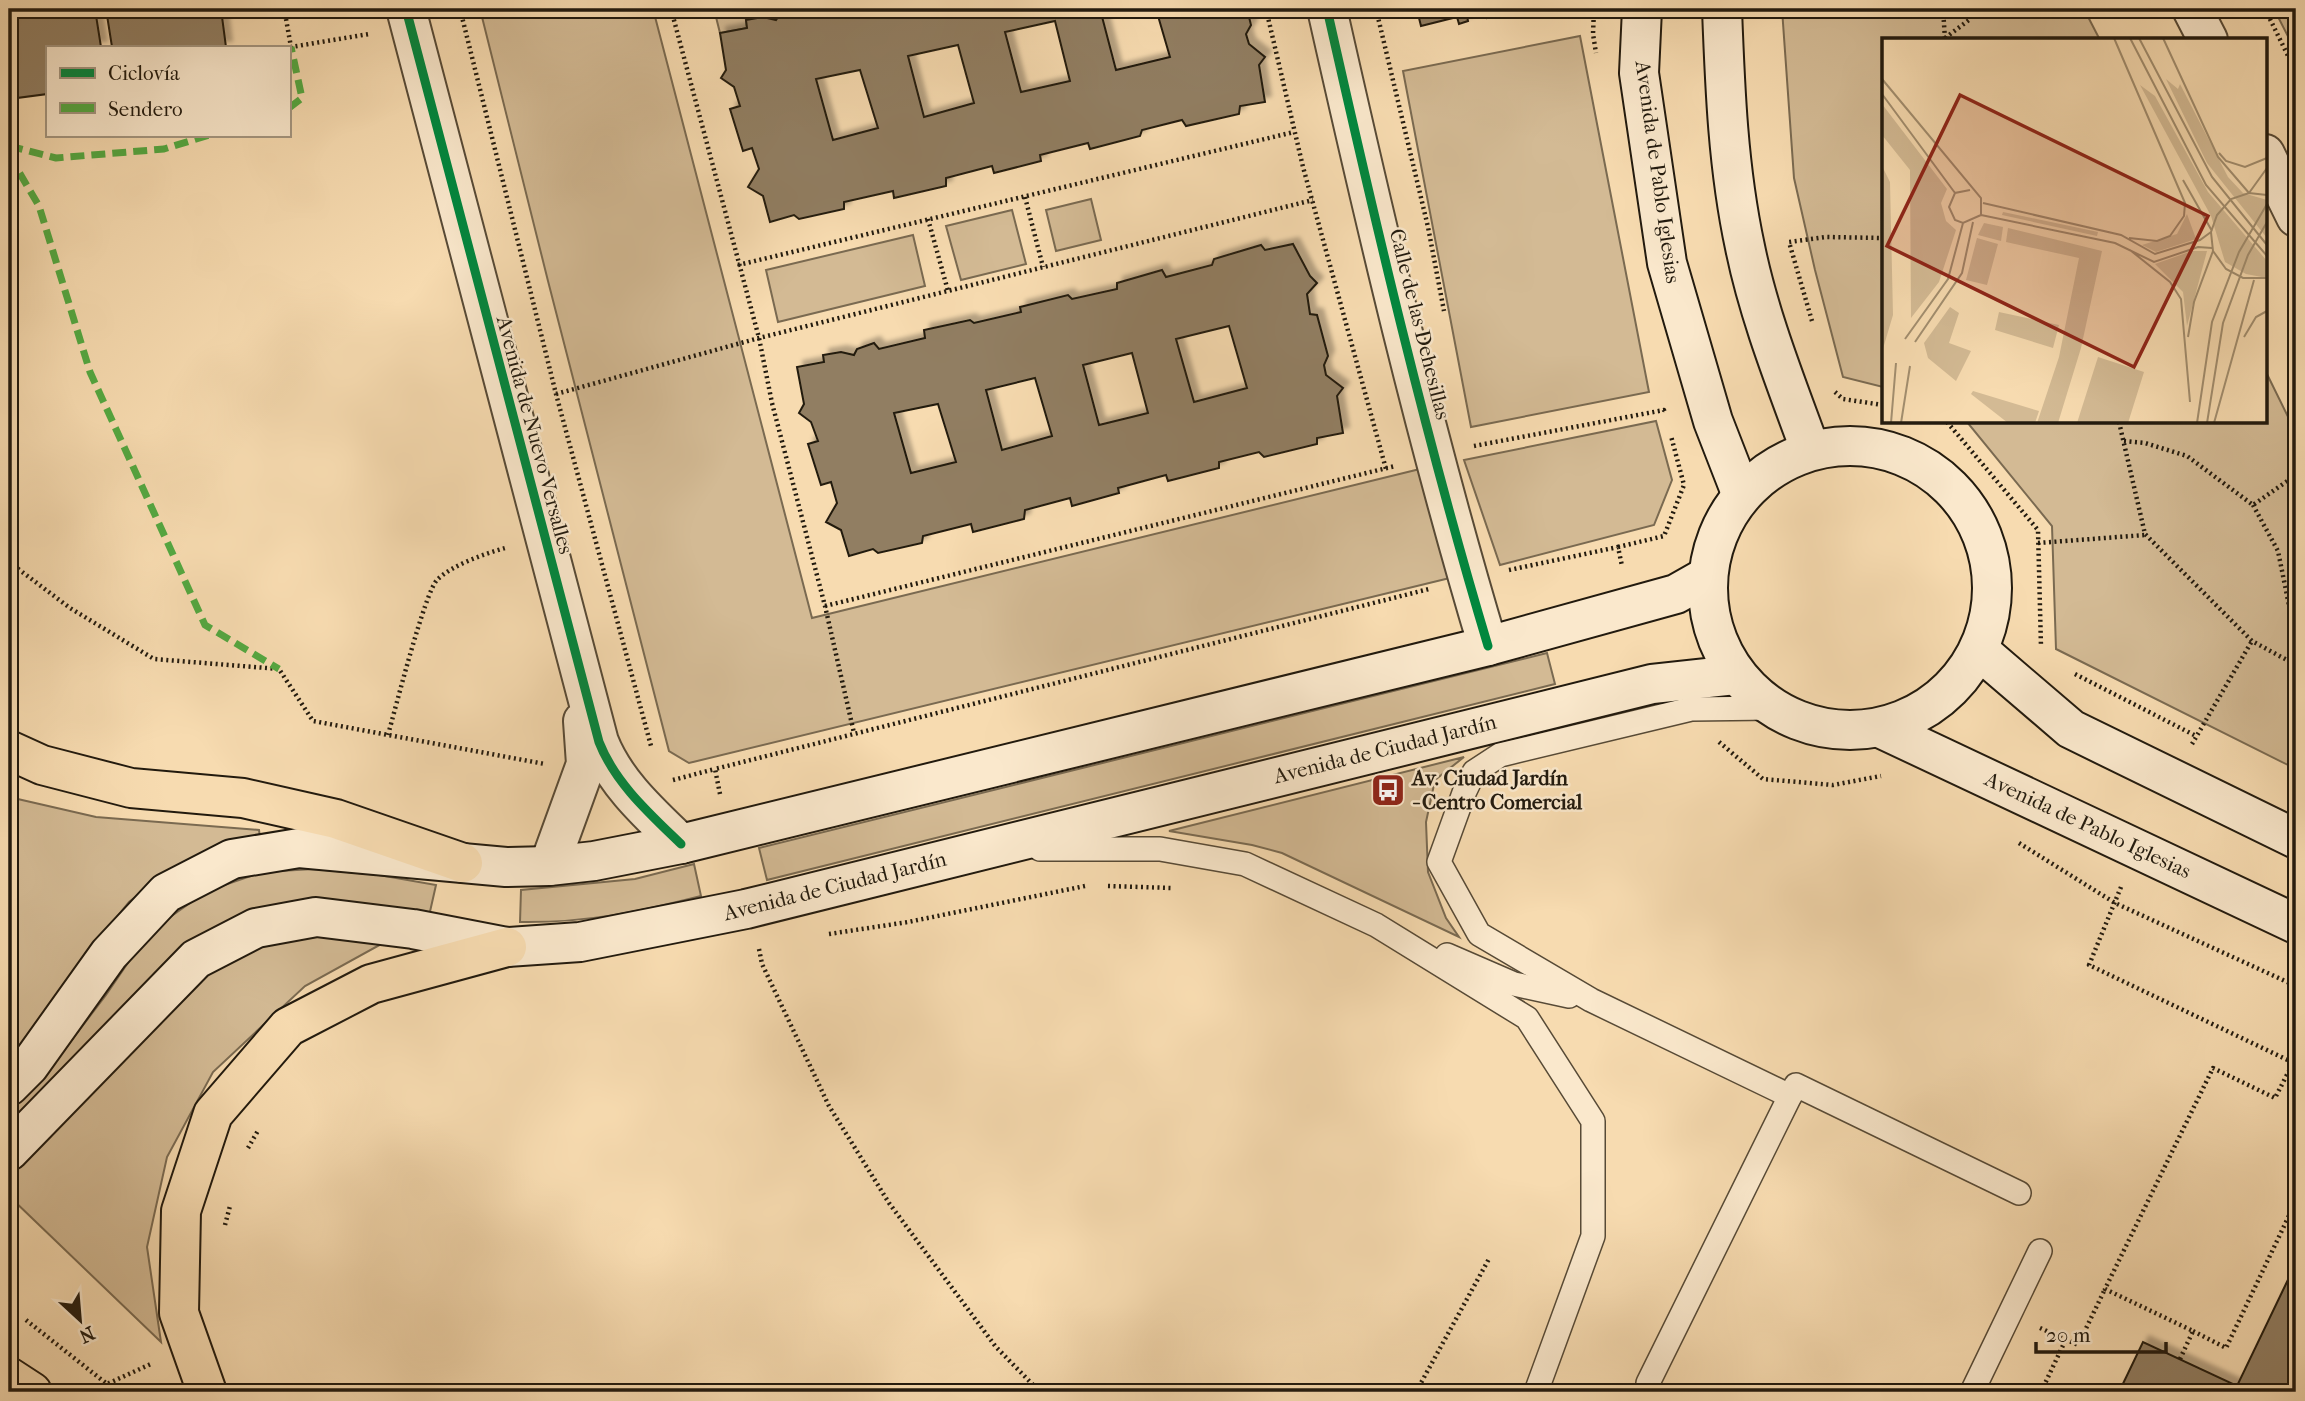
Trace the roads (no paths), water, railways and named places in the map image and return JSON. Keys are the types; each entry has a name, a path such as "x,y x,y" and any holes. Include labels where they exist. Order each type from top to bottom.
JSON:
{"highway":[{"path":"9,750 42,765 131,788 243,798 336,819 463,863"},
{"path":"208,1392 178,1313 181,1212 213,1114 288,1027 371,985 507,947"},
{"path":"9,1377 32,1392"}],"main road":[{"name":"Avenida de Nuevo Versalles","path":"406,9 580,674 607,761 636,799 681,844"},
{"name":"Calle de las Dehesillas","path":"1326,9 1360,154 1452,452 1468,579 1488,646"},
{"name":"Avenida de Pablo Iglesias","path":"1642,9 1639,73 1667,263 1713,421 1741,493"},
{"path":"1721,9 1727,128 1745,247 1770,339 1810,449"},
{"path":"2192,9 2207,38"},
{"path":"2266,156 2296,217"},
{"path":"1880,446 1940,473 1981,524 1995,587 1980,651 1939,701 1880,728 1824,729 1772,708 1735,675 1712,629 1706,577 1716,536 1741,493 1810,449 1880,446"},
{"path":"9,1086 29,1066 109,954 166,893 232,859 299,848 506,867 594,861 681,844 1488,646 1676,594 1706,577"},
{"path":"1980,651 2070,729 2296,839"},
{"name":"Avenida de Nuevo Versalles","path":"548,866 586,764 580,674"},
{"name":"Avenida de Ciudad Jardín","path":"9,1151 195,959 256,928 316,917 413,929 507,947 580,942 746,909 1652,684 1735,675"},
{"name":"Avenida de Pablo Iglesias","path":"1880,728 2296,924"}],"lane":[{"path":"1772,708 1691,709 1500,755 1474,772 1438,862 1479,934 1591,1000 2019,1193"},
{"path":"988,848 1160,849 1245,863 1376,925 1514,984 1591,1000"},
{"path":"1376,925 1527,1018 1593,1121 1592,1236 1536,1392"},
{"path":"1648,1389 1793,1091"},
{"path":"1972,1392 2040,1251"}],"place":[{"name":"Av. Ciudad Jardín - Centro Comercial","path":"1388,790"}]}
